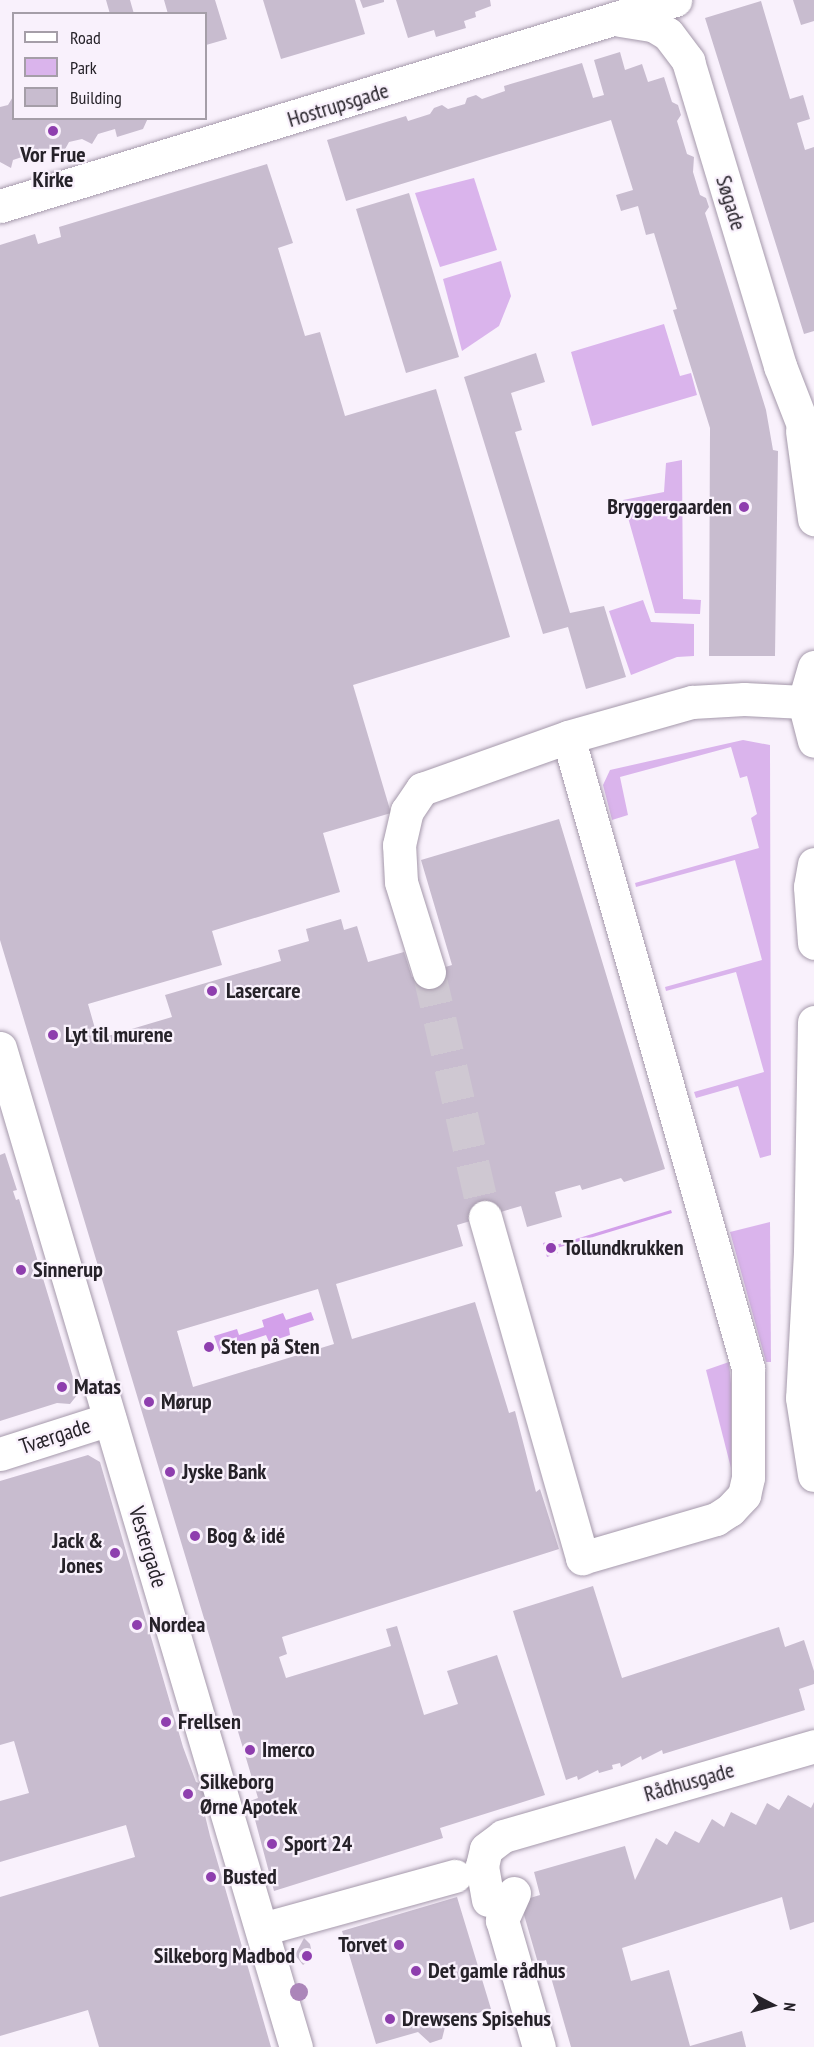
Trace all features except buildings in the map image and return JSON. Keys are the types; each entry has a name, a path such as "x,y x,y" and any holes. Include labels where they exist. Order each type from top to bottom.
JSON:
{"street":[{"name":"Hostrupsgade","path":"0,206 620,20 675,0"},
{"name":"Søgade","path":"620,20 653,25 679,46 688,61 718,199 808,440 814,519"},
{"path":"814,667 804,702 814,741"},
{"path":"429,972 401,882 402,827 412,798 422,789 568,737 692,702 744,699 804,702"},
{"path":"485,1217 582,1558 688,1528 730,1510 744,1496 748,1477 748,1368 568,737"},
{"path":"814,864 810,887 814,943"},
{"path":"814,1022 812,1266 802,1398 814,1474"},
{"name":"Vestergade","path":"0,1048 296,2047"},
{"name":"Tværgade","path":"0,1454 110,1419"},
{"name":"Rådhusgade","path":"539,2047 502,1920 501,1897 482,1866 486,1849 503,1836 814,1746"},
{"path":"262,1929 454,1876"}],"green space":[{"path":"474,178 497,250 440,267 415,193"},
{"path":"501,261 511,296 499,326 462,351 443,279"},
{"path":"664,324 680,376 691,373 697,395 592,426 571,352"},
{"path":"682,460 683,599 701,600 700,614 655,613 623,500 664,492 666,463"},
{"path":"643,600 651,622 694,624 694,656 677,657 631,675 609,611"},
{"path":"743,740 770,745 771,1155 760,1158 738,1086 696,1098 694,1092 764,1072 736,972 666,991 665,987 762,960 735,860 636,887 635,883 759,848 751,818 757,814 747,776 740,778 731,747 620,777 628,815 612,820 603,785 610,770"},
{"path":"770,1222 771,1362 766,1362 730,1232"},
{"path":"729,1362 731,1383 731,1468 706,1370"}],"shaded area":[{"path":"671,1210 672,1213 557,1248 558,1253 547,1257 543,1243 554,1240 556,1245"},
{"path":"311,1312 314,1320 289,1328 290,1335 269,1342 266,1335 242,1343 243,1349 221,1356 214,1336 237,1329 239,1335 264,1327 262,1320 283,1313 286,1320"}],"tunnel":[{"path":"429,972 485,1217"}],"place":[{"name":"Vor Frue Kirke","path":"53,131"},
{"name":"Bryggergaarden","path":"744,507"},
{"name":"Lasercare","path":"212,991"},
{"name":"Lyt til murene","path":"53,1035"},
{"name":"Tollundkrukken","path":"551,1248"},
{"name":"Sinnerup","path":"21,1270"},
{"name":"Sten på Sten","path":"209,1347"},
{"name":"Matas","path":"62,1387"},
{"name":"Mørup","path":"149,1402"},
{"name":"Jyske Bank","path":"170,1472"},
{"name":"Bog & idé","path":"195,1536"},
{"name":"Jack & Jones","path":"115,1553"},
{"name":"Nordea","path":"137,1625"},
{"name":"Frellsen","path":"166,1722"},
{"name":"Imerco","path":"250,1750"},
{"name":"Silkeborg Ørne Apotek","path":"188,1794"},
{"name":"Sport 24","path":"272,1844"},
{"name":"Busted","path":"211,1877"},
{"name":"Torvet","path":"399,1945"},
{"name":"Silkeborg Madbod","path":"307,1956"},
{"name":"Det gamle rådhus","path":"416,1971"},
{"name":"Drewsens Spisehus","path":"390,2019"}]}
